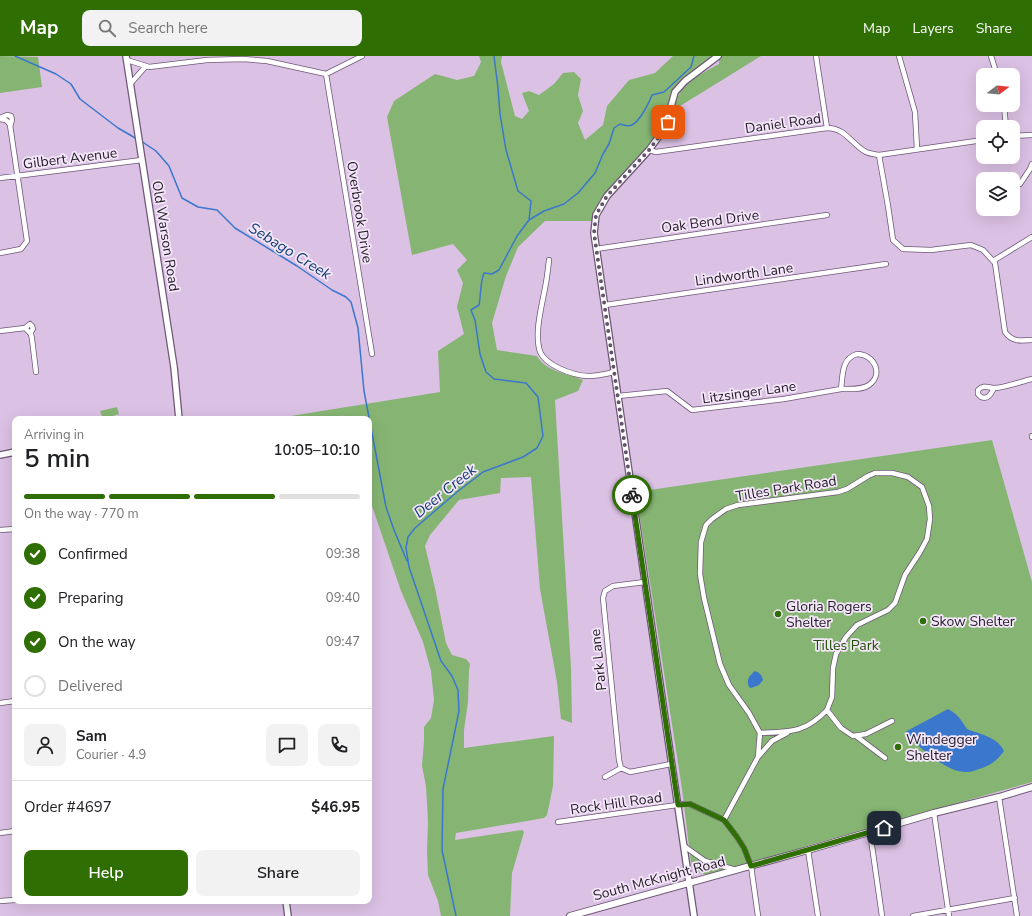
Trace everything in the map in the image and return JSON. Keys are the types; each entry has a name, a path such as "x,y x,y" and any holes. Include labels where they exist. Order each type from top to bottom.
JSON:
{"main road":[{"name":"South McKnight Road","path":"570,916 808,850 934,813 999,797 1032,787"}],"street":[{"path":"127,58 146,66 208,60 243,59 267,61 326,74 362,56"},
{"path":"694,916 594,233 596,215 607,196 649,150 665,128 675,92 685,81 718,56"},
{"path":"816,56 827,128"},
{"path":"899,56 915,112 917,149"},
{"path":"991,56 995,68"},
{"name":"Old Warson Road","path":"127,58 174,367 179,416"},
{"path":"131,83 146,66"},
{"name":"Overbrook Drive","path":"326,74 372,354"},
{"path":"0,119 7,115 11,116 12,120 10,126 27,241 22,250 0,253"},
{"name":"Daniel Road","path":"649,150 656,152 835,128 841,130 865,151 879,155"},
{"path":"1020,136 1032,135"},
{"path":"976,141 879,155 893,240 903,249 931,250 971,245 983,250 995,263 1005,332 1007,336 1017,342 1032,340"},
{"name":"Gilbert Avenue","path":"0,178 142,160"},
{"path":"1020,184 1032,164"},
{"name":"Oak Bend Drive","path":"596,249 827,215"},
{"path":"993,261 1032,237"},
{"path":"549,260 546,286 539,321 538,348 543,358 562,369 582,375 591,376 614,372"},
{"name":"Lindworth Lane","path":"605,305 886,264"},
{"path":"0,331 25,328 32,339 36,372"},
{"name":"Litzsinger Lane","path":"618,396 667,391 692,410 784,399 841,389 858,388 869,385 876,375 875,364 867,355 857,354 851,356 847,360 843,370 841,389"},
{"path":"994,388 1032,380"},
{"path":"0,455 12,453"},
{"name":"Tilles Park Road","path":"875,473 892,473 908,477 922,487 929,506 930,519 927,539 905,575 895,603 888,610 858,625 846,637 836,654 833,668 832,697 826,710 817,720 805,728 789,732 760,733 749,713 729,686 720,664 704,598 700,574 701,542 706,525 718,513 726,508 738,505 838,492 847,489 875,473"},
{"path":"0,530 12,529"},
{"name":"Park Lane","path":"621,768 603,589 613,586 645,582"},
{"path":"0,703 12,701"},
{"path":"826,710 840,728 848,734 856,736 886,758"},
{"path":"856,736 866,734 892,721"},
{"path":"724,820 758,757 772,741 789,732"},
{"path":"758,757 760,733"},
{"path":"605,777 621,768 630,772 671,764"},
{"path":"999,797 1017,916"},
{"path":"678,805 690,804 724,820 737,837 744,848 751,866 758,916"},
{"name":"Rock Hill Road","path":"558,822 678,805"},
{"path":"934,813 949,916"},
{"path":"0,833 12,831"},
{"path":"870,832 882,916"},
{"path":"684,846 705,861 736,870"},
{"path":"808,850 818,916"},
{"path":"913,916 1015,898"},
{"path":"0,902 12,900"},
{"path":"286,904 288,916"}],"green space":[{"path":"0,56 38,57 42,87 0,93"},
{"path":"479,56 502,56 501,62 515,116 522,119 529,111 522,93 529,91 539,95 554,84 563,73 574,72 581,79 578,95 583,111 578,123 585,140 603,125 607,106 629,80 655,73 673,56 712,56 671,92 663,124 644,151 600,200 594,211 592,221 545,221 518,247 506,276 492,323 497,350 537,356 551,369 583,380 578,391 555,400 571,668 572,723 561,719 557,682 540,589 531,477 501,478 500,493 459,500 430,535 425,546 446,643 452,655 466,659 470,664 468,702 464,730 464,748 554,736 553,786 547,815 544,818 456,833 455,840 522,830 524,832 512,873 510,916 441,916 438,901 428,875 428,821 426,786 422,766 424,727 431,718 434,700 431,671 423,642 401,591 372,506 372,416 291,416 440,392 438,351 464,334 457,307 463,283 457,270 467,260 453,244 412,255 387,117 394,101 435,74 457,80 474,76 481,62"},
{"path":"722,56 761,56 672,111 675,101 684,87 696,77 719,64 719,60"},
{"path":"117,407 119,414 113,416 102,416 100,411"},
{"name":"Tilles Park","path":"992,440 1032,582 1032,782 810,845 758,864 707,875 698,872 691,863 682,789 636,492"}],"water":[{"path":"755,671 760,674 763,680 759,685 751,688 748,685 748,680"},
{"path":"948,709 957,715 967,729 997,742 1004,751 999,757 983,768 969,772 959,771 942,764 933,758 917,745 905,732"}],"waterway":[{"name":"Sebago Creek","path":"15,56 56,74 71,84 80,99 118,128 137,139"},
{"path":"494,56 500,114 506,150 518,191 531,201 529,220"},
{"name":"Deer Creek","path":"456,916 442,850 443,789 459,711 458,690 452,676 441,661 409,567 406,548 408,537 415,528 483,472 523,457 537,448 543,436 538,397 526,383 494,379 486,372 480,354 475,320 471,310 479,305 484,273 492,274 499,270 517,236 529,220 544,211 564,204 578,193 595,173 609,144 614,128 620,124 629,126 635,123 644,112 652,95 664,92 676,81 691,67 694,56"},
{"name":"Sebago Creek","path":"141,141 156,151 169,166 182,198 198,207 217,210 235,228 297,266 332,290 346,297 351,302 358,328 364,391 369,416"},
{"name":"Sebago Creek","path":"372,433 386,507 407,561"}],"way so far":[{"path":"632,495 594,233 596,215 607,196 649,150 668,122"}],"place":[{"name":"Gloria Rogers Shelter","path":"778,614"},
{"name":"Skow Shelter","path":"923,621"},
{"name":"Windegger Shelter","path":"898,747"}],"route":[{"path":"632,495 678,805 690,804 724,820 732,829 744,848 751,866 884,828"}]}
